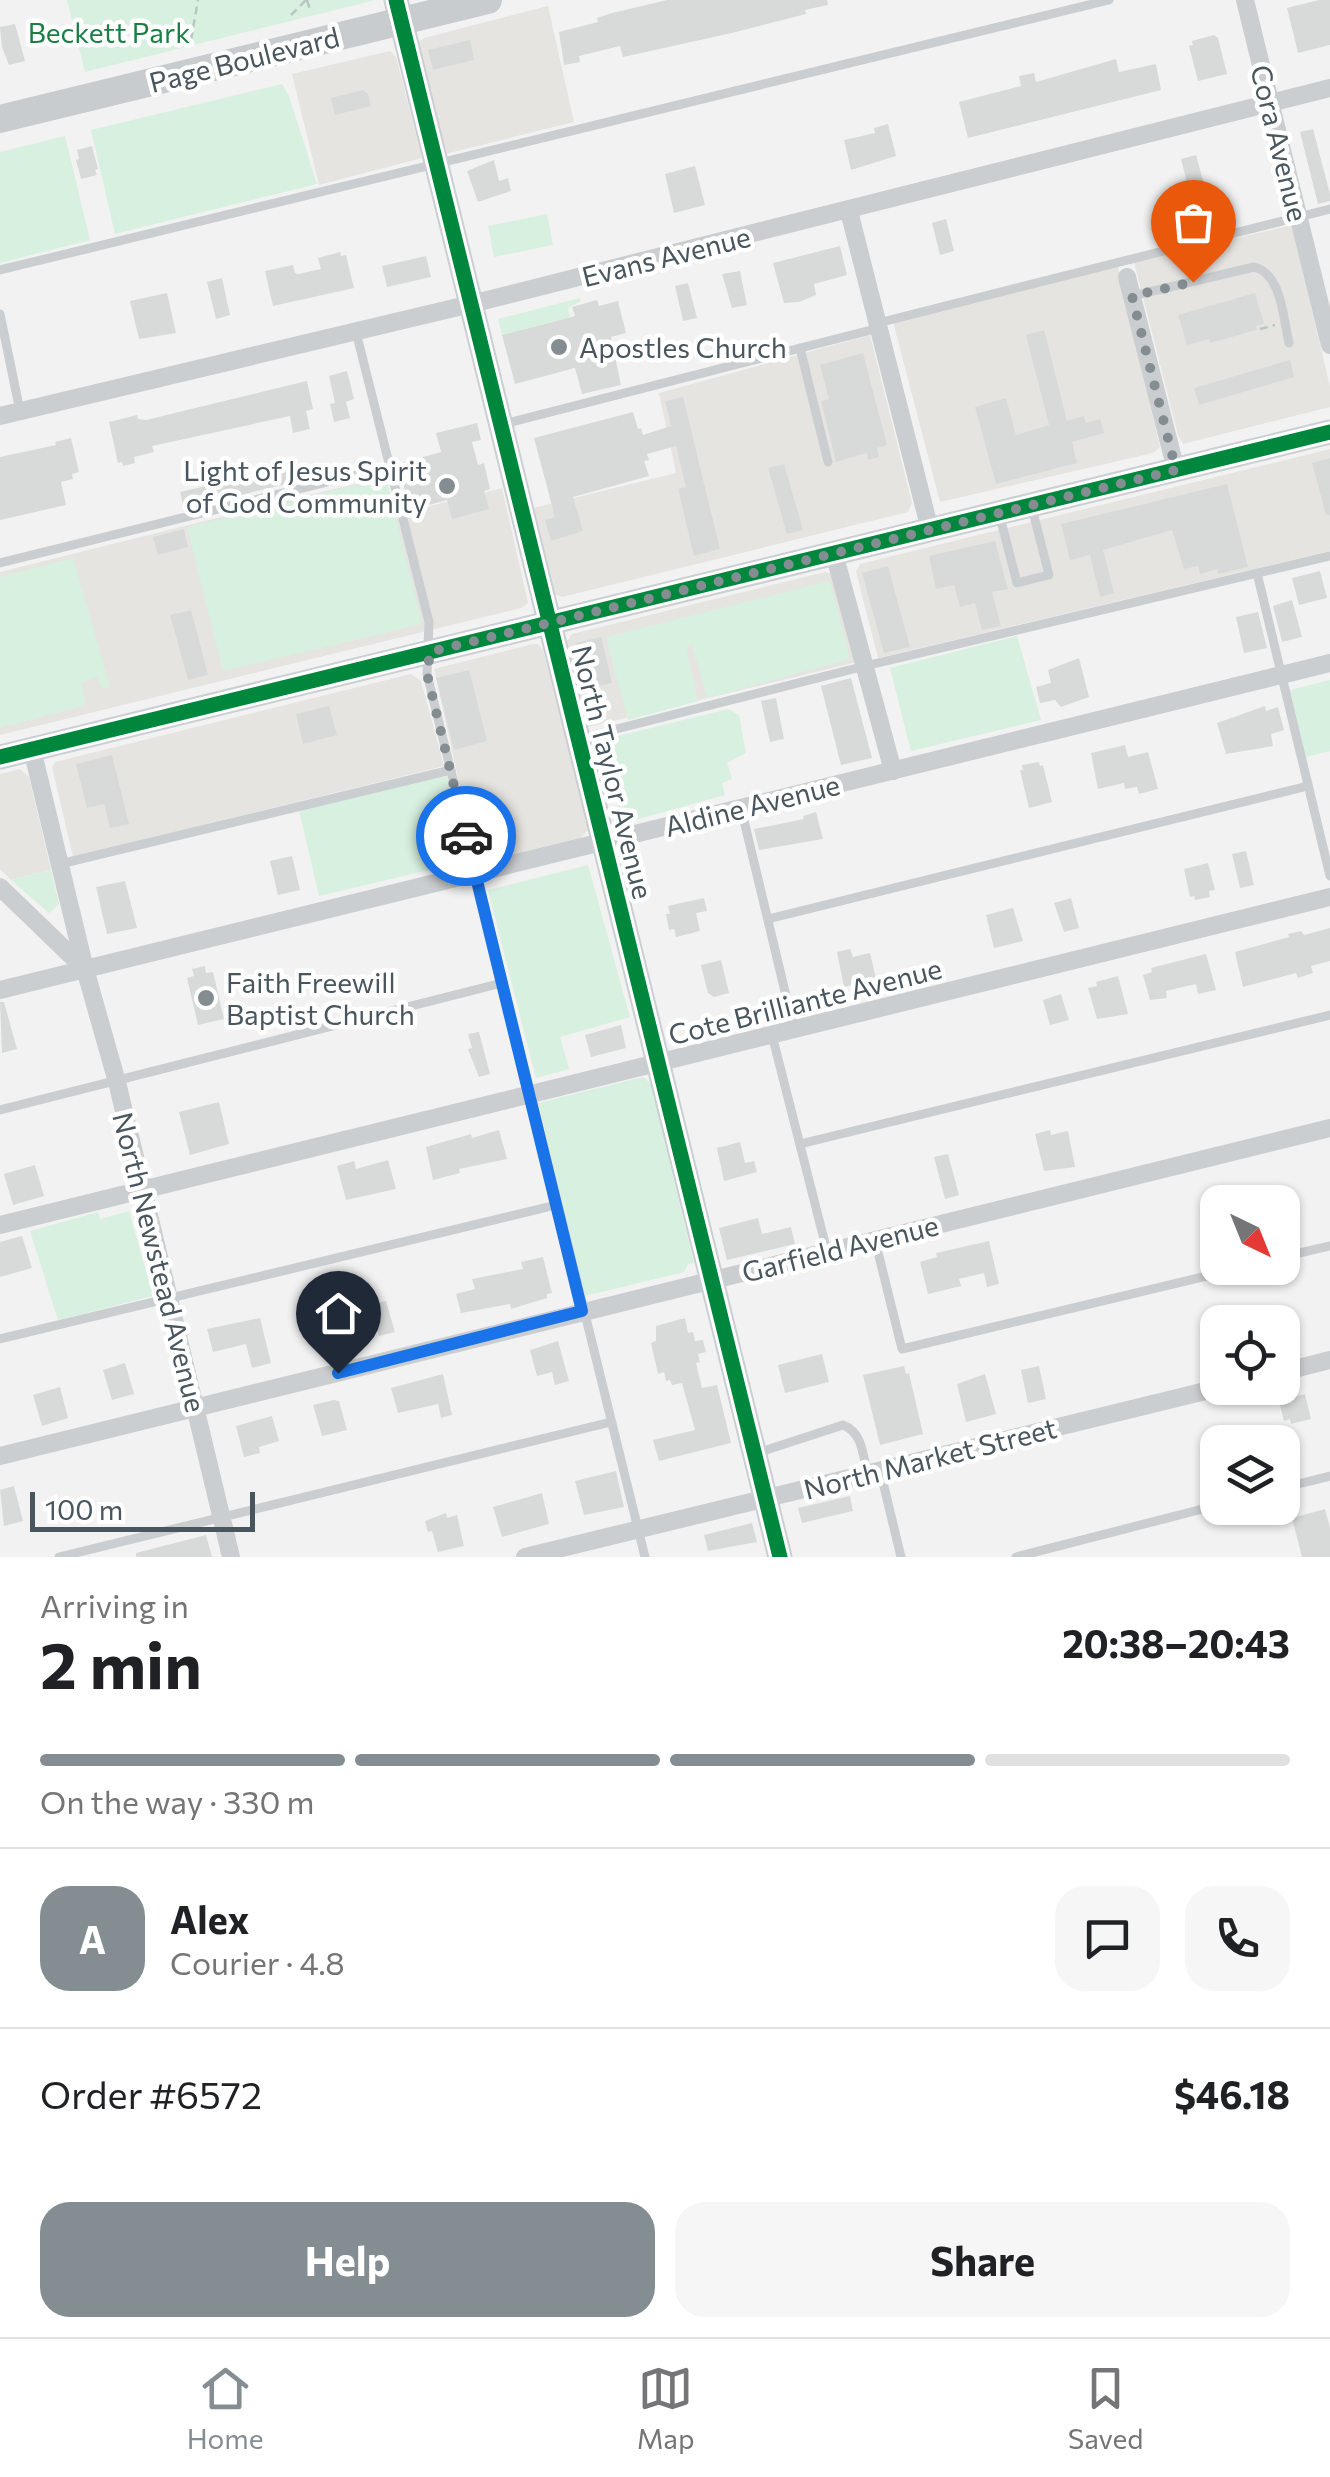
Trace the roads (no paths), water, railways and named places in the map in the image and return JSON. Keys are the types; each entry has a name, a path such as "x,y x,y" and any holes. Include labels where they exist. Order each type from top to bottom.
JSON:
{"main road":[{"name":"Page Boulevard","path":"0,119 399,11 488,0"}],"street":[{"name":"Cora Avenue","path":"1244,0 1330,345"},
{"name":"North Taylor Avenue","path":"399,11 780,1557"},
{"name":"Evans Avenue","path":"0,416 849,211 1330,88"},
{"path":"849,211 930,530"},
{"path":"1127,278 1176,470"},
{"path":"0,757 1330,432"},
{"path":"834,553 893,771"},
{"name":"Aldine Avenue","path":"0,990 1330,663"},
{"name":"North Newstead Avenue","path":"32,749 231,1557"},
{"path":"0,887 85,969"},
{"name":"Cote Brilliante Avenue","path":"0,1225 1330,897"},
{"name":"Garfield Avenue","path":"0,1456 1330,1128"},
{"path":"1300,1368 1330,1360"},
{"name":"North Market Street","path":"524,1557 1200,1392"}],"lane":[{"path":"0,270 1109,0"},
{"path":"501,425 1330,209"},
{"path":"1132,296 1261,268 1274,282 1289,343"},
{"path":"0,314 20,411"},
{"path":"356,332 429,622 427,674 474,874 645,1557"},
{"path":"800,348 828,462"},
{"path":"0,564 388,467"},
{"path":"999,513 1017,583 1049,574 1031,506"},
{"path":"578,739 864,666 1330,556"},
{"path":"1257,573 1330,876"},
{"path":"60,864 451,770"},
{"path":"768,920 1308,786"},
{"path":"741,807 794,1030"},
{"path":"0,1110 502,983"},
{"path":"800,1144 1330,1015"},
{"path":"772,1035 827,1251"},
{"path":"0,1339 556,1205"},
{"path":"874,1240 902,1349 1200,1278"},
{"path":"1300,1253 1330,1246"},
{"path":"60,1557 611,1422"},
{"path":"754,1454 843,1424 852,1428 873,1471 902,1557"},
{"path":"1300,1484 1330,1476"},
{"path":"1016,1557 1200,1510"}],"place":[{"name":"Apostles Church","path":"559,347"},
{"name":"Light of Jesus Spirit of God Community","path":"447,486"},
{"name":"Faith Freewill Baptist Church","path":"206,998"}],"park label":[{"name":"Beckett Park","path":"109,32"}]}
